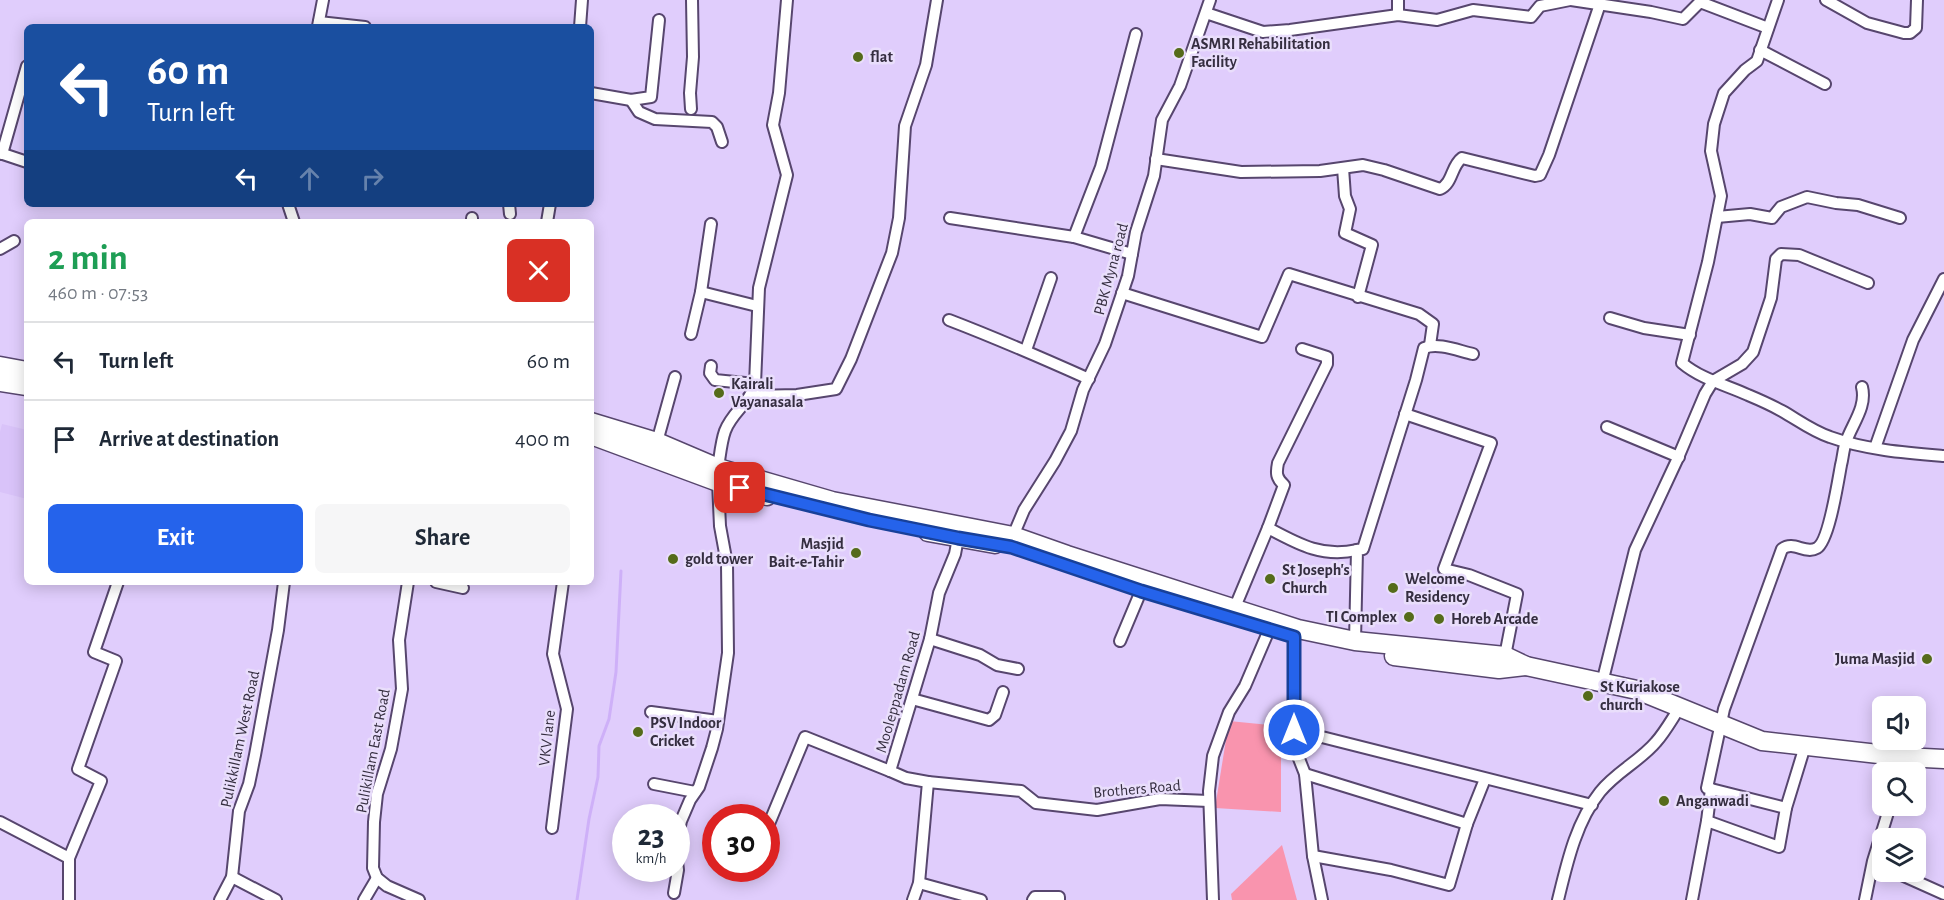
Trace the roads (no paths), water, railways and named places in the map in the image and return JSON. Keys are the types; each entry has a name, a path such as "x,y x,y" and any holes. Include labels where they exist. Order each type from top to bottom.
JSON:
{"main road":[{"path":"2,370 24,371"},
{"path":"2,370 24,384"},
{"path":"594,423 657,442 718,475 832,501 1013,536 1298,628 1499,669 1526,666"},
{"path":"594,436 718,475 782,500 958,538 1011,547 1141,591 1294,637 1357,650 1444,657 1505,656 1526,666 1637,690 1762,741 1805,746 1887,762"},
{"path":"1923,762 1944,759"}],"street":[{"path":"318,24 323,0"},
{"path":"580,24 582,0"},
{"path":"691,109 692,0"},
{"path":"689,804 699,787 712,748 728,653 727,564 720,526 718,475 725,431 737,411 752,396 755,384 759,288 787,175 773,125 779,93 787,0"},
{"path":"752,396 797,395 836,388 851,359 892,253 898,218 905,126 926,65 937,0"},
{"name":"PBK Myna road","path":"1013,536 1024,510 1071,431 1089,379 1105,344 1128,276 1136,232 1154,176 1162,120 1180,86 1210,0"},
{"path":"1398,0 1398,15"},
{"path":"1206,13 1263,32 1398,15 1437,20 1473,10 1531,17 1540,6 1570,0 1683,19 1700,1 1768,28"},
{"path":"1778,0 1757,60 1724,93 1714,124 1711,151 1721,196 1683,363 1690,370 1780,410 1798,422 1831,438 1911,454 1944,456"},
{"path":"1826,0 1867,23 1904,33 1911,33 1916,28 1917,0"},
{"path":"1156,159 1241,172 1320,171 1363,165 1440,189 1448,184 1455,163 1462,158 1535,176 1540,175 1549,155 1600,4"},
{"path":"594,94 631,100 651,97 659,20"},
{"path":"1074,237 1101,167 1136,34"},
{"path":"1760,50 1825,84"},
{"path":"24,76 1,153 24,161"},
{"path":"631,100 639,112 655,119 712,122 717,127 722,142"},
{"path":"1344,168 1345,196 1350,209 1346,233 1372,245 1358,297"},
{"path":"1717,217 1750,214 1772,218 1781,207 1807,196 1836,203 1858,205 1900,218"},
{"path":"950,218 1074,237 1132,254"},
{"path":"691,334 701,292 711,224"},
{"path":"0,249 14,241"},
{"path":"1602,683 1635,550 1679,457 1705,394 1713,381 1742,364 1753,352 1771,298 1776,259 1781,254 1799,255 1868,283"},
{"path":"1122,293 1262,337 1289,274 1419,314 1433,324 1430,345"},
{"path":"1026,350 1051,278"},
{"path":"1875,447 1913,340 1940,295 1944,279"},
{"path":"701,292 757,306"},
{"path":"1610,318 1644,328 1690,335"},
{"path":"949,320 1026,350 1089,379"},
{"path":"1268,528 1319,551 1340,554 1363,549 1424,348 1430,345 1473,354"},
{"path":"1235,607 1284,485 1276,474 1278,463 1327,364 1327,357 1302,349"},
{"path":"711,366 710,373 716,380 755,384"},
{"path":"657,442 675,377"},
{"path":"1786,808 1707,788 1724,709 1782,549 1787,545 1793,545 1810,550 1817,548 1823,542 1846,441 1864,396 1862,387"},
{"path":"1405,414 1491,443 1444,569 1469,575 1517,594 1505,656"},
{"path":"1607,427 1679,457"},
{"name":"Mooleppadam Road","path":"928,782 906,778 890,771 930,639 939,593 955,554 958,538"},
{"path":"1355,641 1357,550"},
{"path":"69,900 69,858 101,781 78,769 116,660 93,652 117,585"},
{"name":"Pulikkillam West Road","path":"220,900 232,877 239,811 249,784 255,755 278,630 284,585"},
{"name":"Pulikillam East Road","path":"377,878 373,868 376,803 400,704 402,689 399,640 408,585"},
{"path":"450,585 463,588"},
{"name":"VKV lane","path":"552,828 567,709 553,654 563,585"},
{"path":"1120,641 1141,591"},
{"path":"1213,900 1209,801 1213,756 1229,712 1245,686 1269,630"},
{"path":"1294,637 1296,750 1305,774 1313,856 1322,900"},
{"path":"930,639 980,655 997,665 1018,669"},
{"path":"912,699 989,720 995,715 1002,692"},
{"path":"1558,900 1570,851 1599,793 1656,742 1680,707"},
{"path":"651,712 718,722"},
{"path":"1294,730 1592,805"},
{"path":"777,804 805,737 890,771"},
{"path":"1707,821 1779,847 1786,808 1805,746"},
{"path":"1305,774 1467,824"},
{"path":"1313,856 1391,870 1449,885 1467,824 1485,778"},
{"path":"912,900 919,883 928,782"},
{"name":"Brothers Road","path":"928,782 1021,791 1036,803 1097,810 1160,799 1209,801"},
{"path":"654,784 695,792"},
{"path":"1692,900 1711,789"},
{"path":"0,822 69,858"},
{"path":"232,877 276,900"},
{"path":"364,900 377,878 394,891 419,900"},
{"path":"1865,900 1872,881"},
{"path":"674,893 676,882"},
{"path":"1917,882 1944,894"},
{"path":"919,883 981,900"},
{"path":"1033,900 1035,897 1059,897 1059,900"}],"waterway":[{"path":"577,900 589,819 598,777 599,746 609,719 616,672 621,571"}],"place":[{"name":"ASMRI Rehabilitation Facility","path":"1179,53"},
{"name":"flat","path":"858,57"},
{"name":"Kairali Vayanasala","path":"719,393"},
{"name":"Masjid Bait-e-Tahir","path":"856,553"},
{"name":"gold tower","path":"673,559"},
{"name":"St Joseph's Church","path":"1270,579"},
{"name":"Welcome Residency","path":"1393,588"},
{"name":"TI Complex","path":"1409,617"},
{"name":"Horeb Arcade","path":"1439,619"},
{"name":"Juma Masjid","path":"1927,659"},
{"name":"St Kuriakose church","path":"1588,696"},
{"name":"PSV Indoor Cricket","path":"638,732"},
{"name":"Anganwadi","path":"1664,801"}]}
